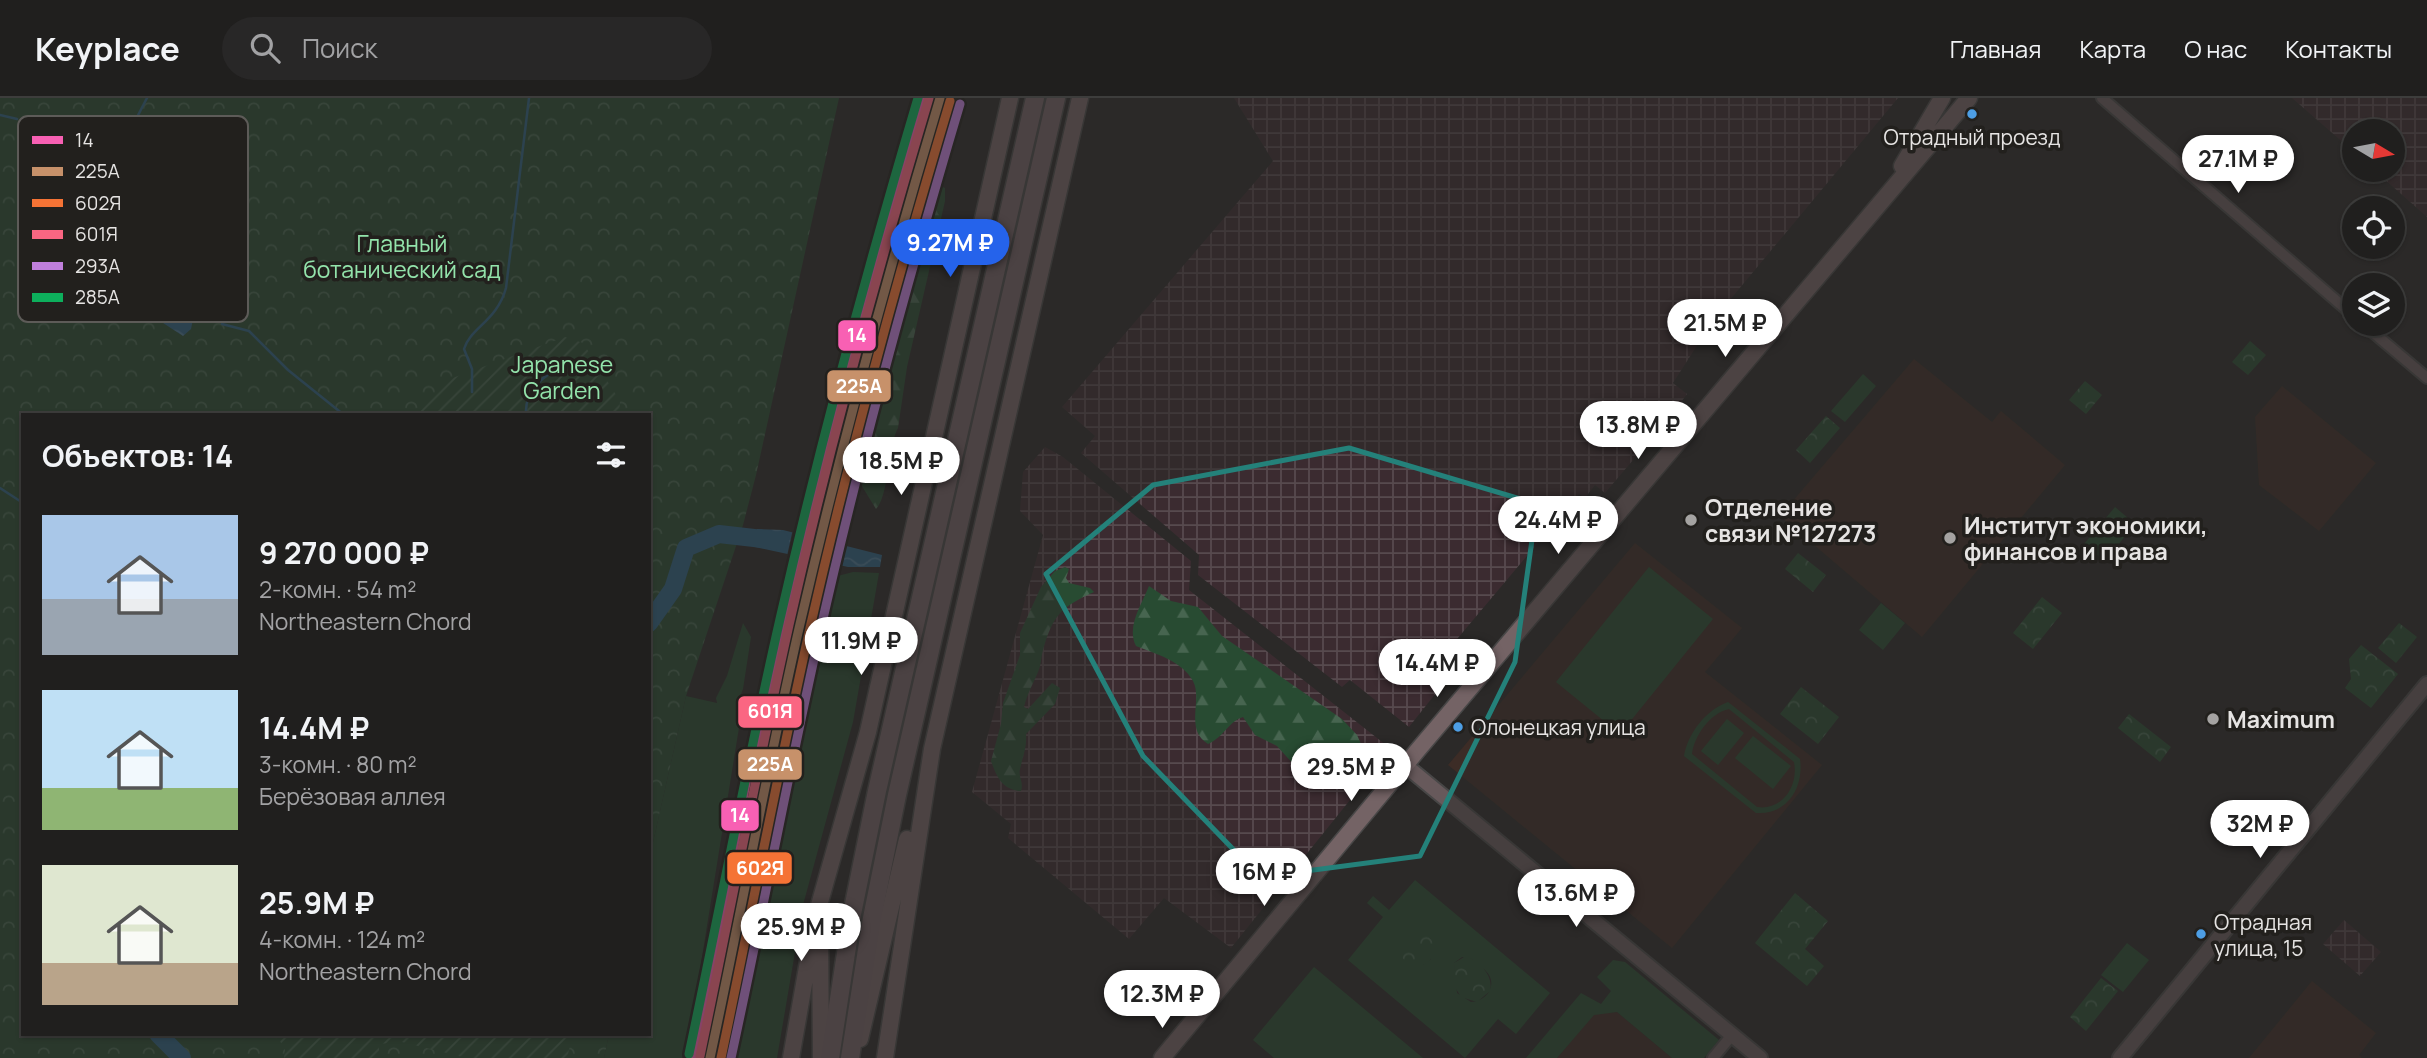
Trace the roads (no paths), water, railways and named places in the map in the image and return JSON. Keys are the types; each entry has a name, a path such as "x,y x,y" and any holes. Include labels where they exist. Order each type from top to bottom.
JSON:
{"main road":[{"path":"791,1058 806,962 828,870 868,732 1010,98"},
{"path":"830,1058 852,914 871,818 1035,98"},
{"path":"853,1058 872,918 1056,98"},
{"path":"853,1058 932,749 1080,98"},
{"path":"1882,201 1942,98"},
{"path":"1162,1058 1405,765 1969,98"},
{"path":"885,1058 932,749"},
{"path":"821,1058 820,939 828,870"}],"street":[{"path":"2102,98 2342,306"},
{"path":"2377,336 2427,378"},
{"path":"2120,1058 2427,684"},
{"path":"1405,765 1760,1058"},
{"path":"1713,1058 1732,1035"}],"water":[{"path":"162,322 192,322 191,329 183,336"},
{"path":"757,529 783,530 882,555 880,567 848,567 755,547"}],"waterway":[{"path":"138,116 147,98"},
{"path":"472,392 472,369 464,349 472,335 496,308 506,288 529,98"},
{"path":"0,115 17,119"},
{"path":"222,324 249,331 288,370 342,413"},
{"path":"526,413 528,398 537,384 565,365"},
{"path":"0,488 21,502"},
{"path":"651,620 673,589 686,548 719,534 780,541"},
{"path":"160,1036 182,1058"}],"rail line":[{"name":"14","path":"693,1058 749,768 862,317 925,98"}],"place":[{"name":"Отрадный проезд","path":"1972,114"},
{"name":"Отделение связи №127273","path":"1691,520"},
{"name":"Институт экономики, финансов и права","path":"1950,538"},
{"name":"Maximum","path":"2213,719"},
{"name":"Олонецкая улица","path":"1458,727"},
{"name":"Отрадная улица, 15","path":"2201,934"}],"park label":[{"name":"Главный ботанический сад","path":"402,256"},
{"name":"Japanese Garden","path":"562,377"}]}
